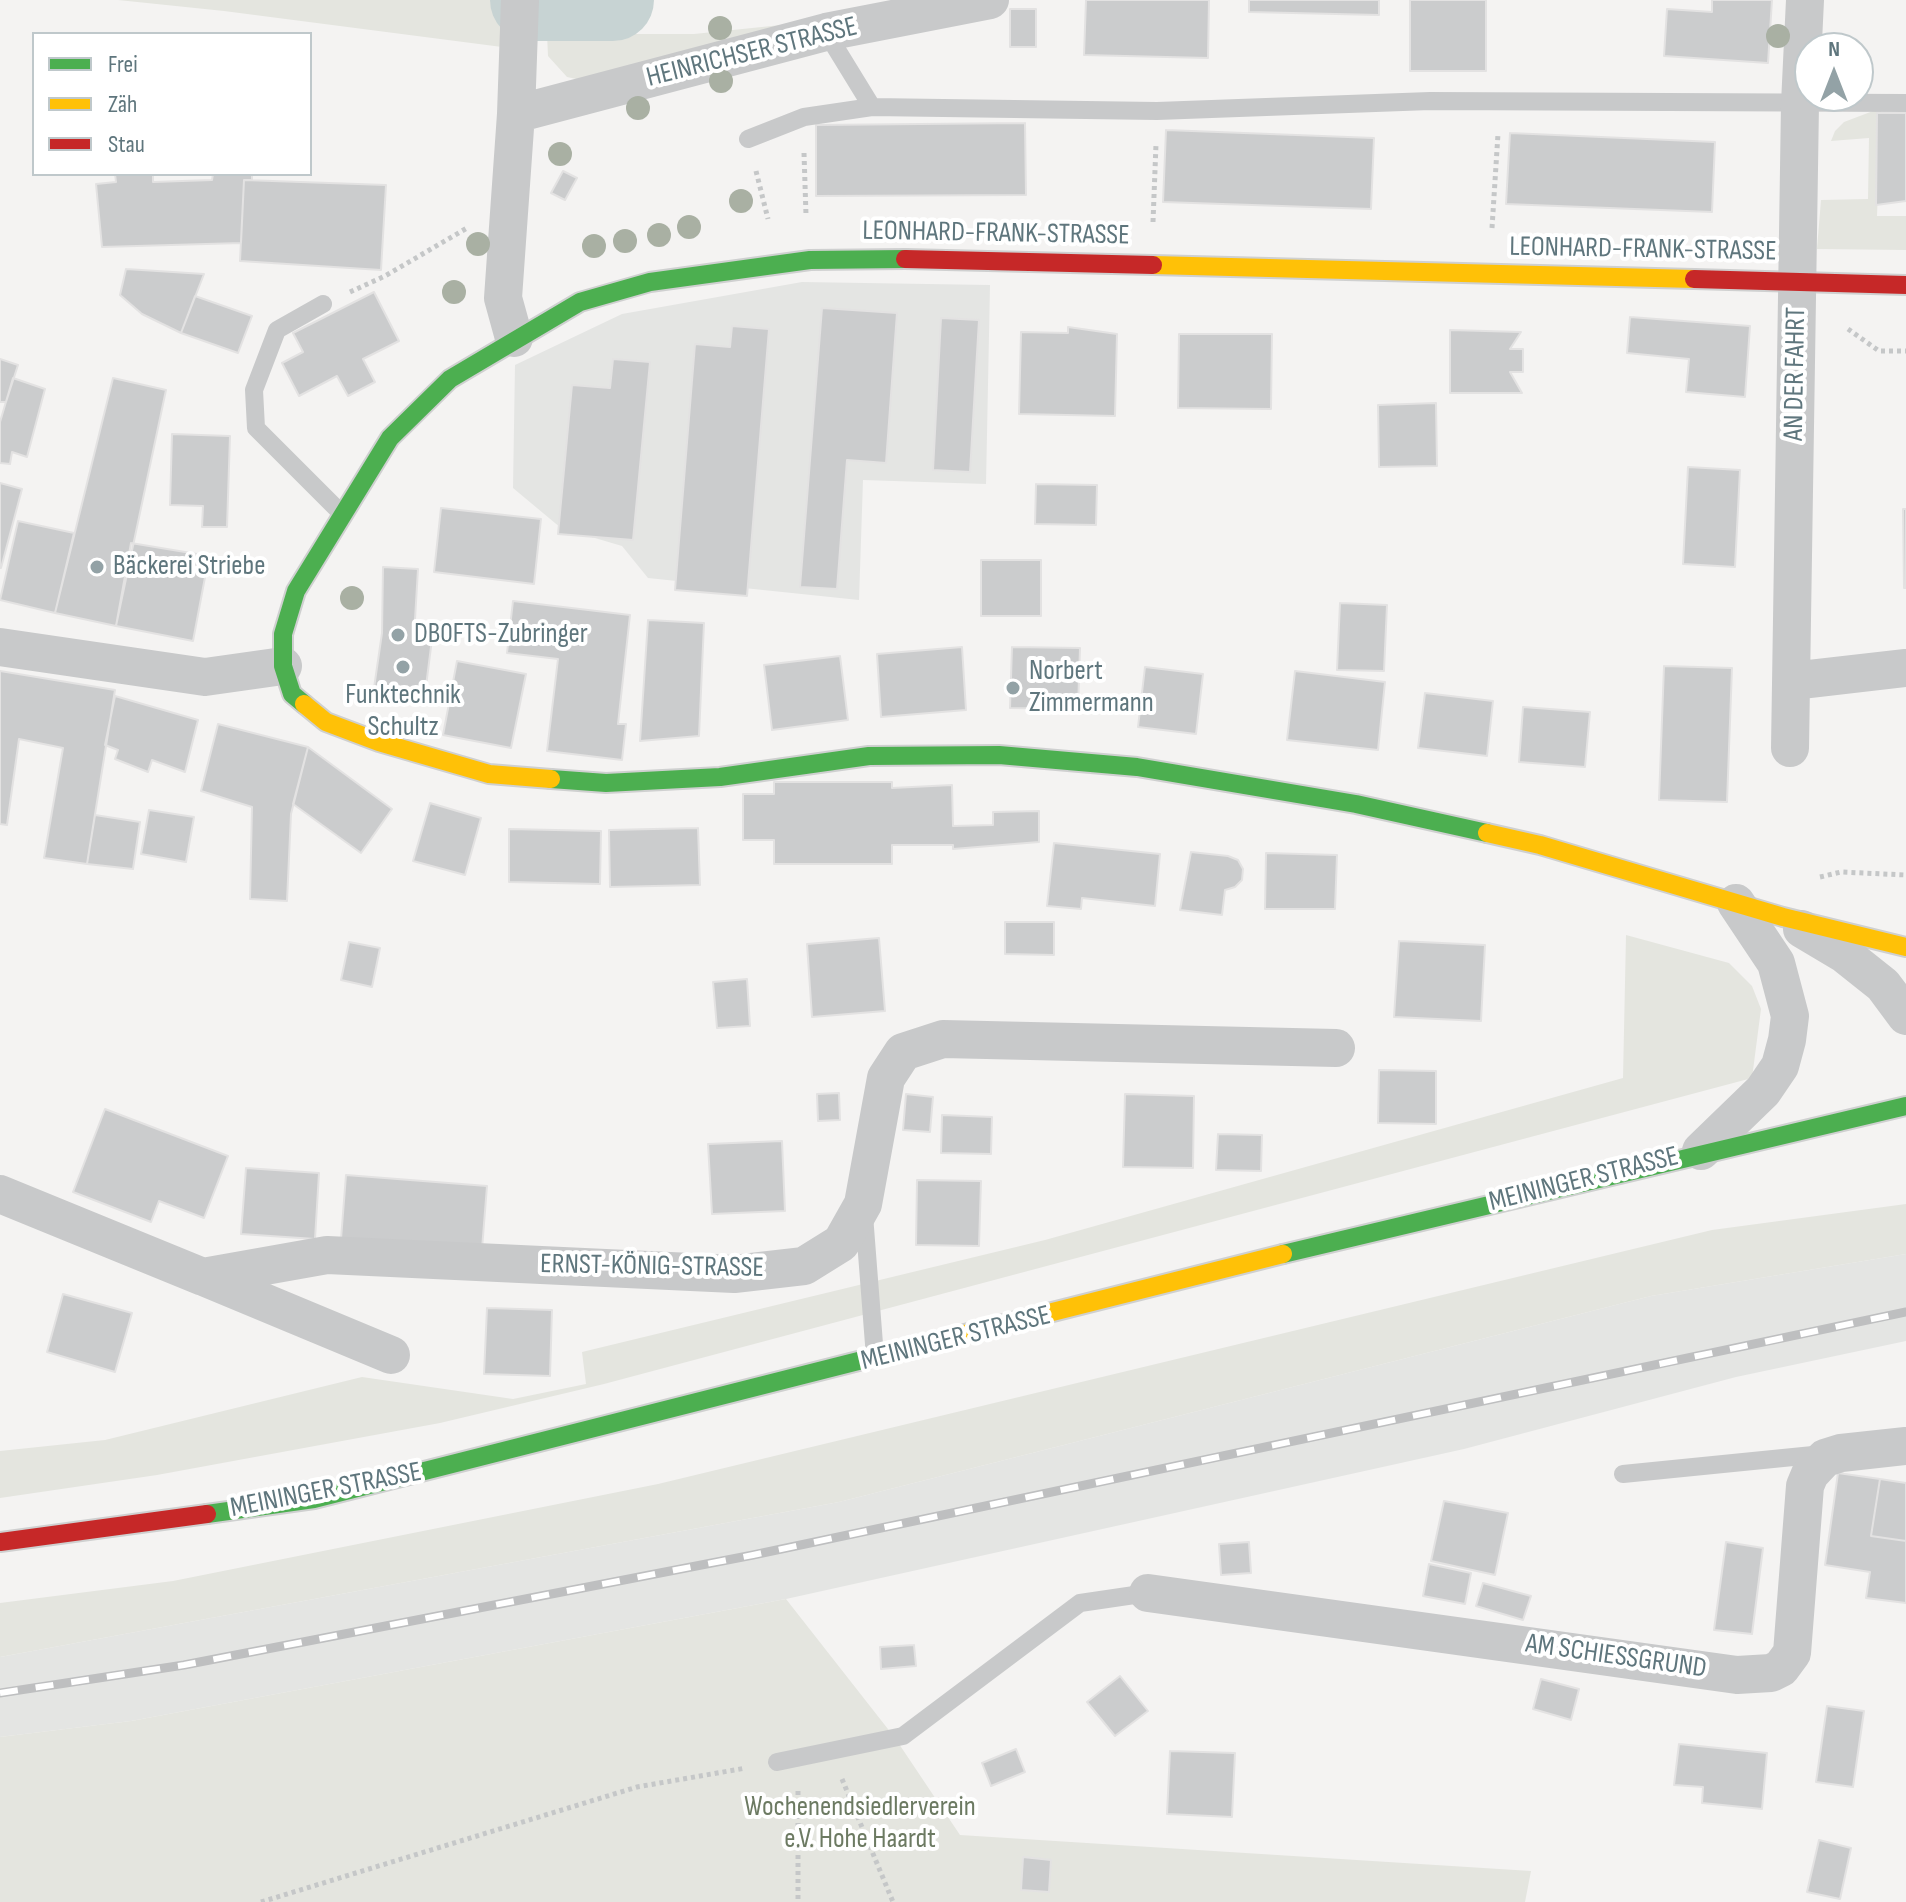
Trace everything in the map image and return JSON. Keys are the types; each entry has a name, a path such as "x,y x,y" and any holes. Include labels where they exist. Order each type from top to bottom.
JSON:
{"street":[{"name":"HEINRICHSER STRASSE","path":"516,114 826,32 990,0"},
{"name":"AN DER FAHRT","path":"1803,32 1805,0"},
{"path":"514,338 503,298 520,14"},
{"name":"AN DER FAHRT","path":"1790,748 1800,112"},
{"name":"LEONHARD-FRANK-STRASSE","path":"283,666 283,634 296,591 341,513 390,438 450,379 514,338 580,302 650,282 810,260 1151,265 1906,285"},
{"path":"0,647 205,677 283,666 292,694 326,722 379,742 489,774 606,783 720,777 869,756 970,755 1137,767 1402,814 1540,845 1783,917 1906,947"},
{"path":"1792,681 1906,668"},
{"path":"1701,1151 1763,1091 1780,1066 1787,1040 1790,1016 1776,963 1736,903"},
{"path":"1783,917 1844,954 1883,985 1906,1016"},
{"name":"ERNST-KÖNIG-STRASSE","path":"203,1277 327,1255 748,1272 804,1266 841,1243 863,1204 886,1078 903,1052 943,1039 1336,1048"},
{"name":"MEININGER STRASSE","path":"0,1542 314,1499 1701,1151 1906,1106"},
{"path":"0,1194 391,1355"},
{"path":"1841,1453 1906,1446"},
{"name":"AM SCHIESSGRUND","path":"1148,1593 1737,1675 1771,1673 1781,1668 1792,1653 1805,1486 1817,1465 1841,1453"}],"lane":[{"path":"826,32 872,107"},
{"path":"748,139 804,117 872,107 1157,111 1430,101 1794,104"},
{"path":"1874,103 1906,103"},
{"path":"323,304 277,330 254,390 256,428 341,513"},
{"path":"863,1204 875,1359"},
{"path":"1623,1474 1841,1453"},
{"path":"777,1762 903,1736 1080,1603 1148,1593"}],"path":[{"path":"1488,274 1500,101"},
{"path":"1151,265 1157,111"},
{"path":"804,117 810,260"},
{"path":"748,139 779,263"},
{"path":"323,304 385,276 509,203"},
{"path":"1843,326 1879,351 1906,351"},
{"path":"831,1752 893,1902"},
{"path":"798,1758 798,1902"},
{"path":"261,1902 637,1787 777,1762"}],"shaded area":[{"path":"802,282 990,285 986,484 863,480 859,600 648,578 622,546 561,528 513,488 515,365 622,314"},
{"path":"1906,1254 1906,1341 1736,1377 1464,1449 786,1599 131,1721 0,1737 0,1657 839,1502 1651,1296"}],"green space":[{"path":"118,0 498,0 502,47 224,11"},
{"path":"781,25 595,83 567,77 548,56 547,34 694,34"},
{"path":"1881,108 1877,216 1906,216 1906,250 1817,249 1821,200 1868,199 1869,138 1831,141 1835,131 1844,122"},
{"path":"1626,935 1729,963 1752,986 1761,1009 1752,1078 604,1384 440,1423 157,1475 0,1498 0,1451 105,1440 362,1377 513,1399 586,1384 582,1352 1045,1240 1623,1078"},
{"path":"1906,1204 1906,1254 1651,1296 839,1502 0,1657 0,1603 173,1581 658,1484 1712,1230"},
{"name":"Wochenendsiedlerverein e.V. Hohe Haardt","path":"786,1599 895,1738 960,1835 1531,1871 1525,1902 0,1902 0,1737 131,1721"}],"building":[{"path":"1086,0 1209,0 1208,58 1084,55"},
{"path":"1249,0 1379,0 1379,15 1249,12"},
{"path":"1410,0 1486,0 1486,71 1410,71"},
{"path":"1712,0 1772,0 1768,63 1664,56 1667,9 1712,12"},
{"path":"1010,9 1036,9 1036,47 1010,47"},
{"path":"1877,113 1906,113 1906,201 1876,205"},
{"path":"1025,123 1026,195 816,196 816,125"},
{"path":"1166,130 1374,138 1371,209 1163,202"},
{"path":"1510,133 1715,142 1712,212 1506,204"},
{"path":"563,171 577,178 565,200 551,193"},
{"path":"115,176 153,176 153,182 252,176 252,180 244,180 241,243 102,247 96,184 116,182"},
{"path":"244,180 386,185 381,270 240,261"},
{"path":"126,269 204,274 181,333 142,314 120,295"},
{"path":"374,292 399,341 363,359 375,382 348,396 337,376 299,396 282,363 303,352 293,333"},
{"path":"195,296 252,316 238,353 181,333"},
{"path":"822,308 897,313 886,463 847,460 837,589 800,587"},
{"path":"1630,317 1750,326 1745,397 1686,392 1689,359 1627,353"},
{"path":"941,318 979,320 970,472 933,470"},
{"path":"732,326 769,329 747,596 675,590 695,344 730,347"},
{"path":"1068,327 1117,334 1115,416 1019,414 1021,332 1068,333"},
{"path":"1450,330 1521,332 1510,349 1523,349 1523,372 1510,372 1522,393 1450,393"},
{"path":"1179,334 1272,334 1271,409 1178,408"},
{"path":"0,359 18,365 6,402 0,402"},
{"path":"613,359 650,362 633,540 558,534 572,385 610,388"},
{"path":"13,378 45,389 27,457 12,452 10,464 0,463 0,422"},
{"path":"113,378 166,390 116,626 55,613"},
{"path":"1436,403 1437,466 1379,467 1378,405"},
{"path":"172,434 230,436 227,527 202,527 203,506 170,505"},
{"path":"1688,467 1740,470 1735,567 1683,564"},
{"path":"0,483 22,489 1,568 0,568"},
{"path":"1036,484 1097,485 1096,525 1035,524"},
{"path":"441,508 541,519 534,584 434,572"},
{"path":"1903,509 1906,509 1906,588 1904,588"},
{"path":"18,521 74,533 55,613 0,600"},
{"path":"131,543 209,556 193,641 116,626"},
{"path":"981,560 1041,560 1041,616 981,616"},
{"name":"DB0FTS-Zubringer","path":"383,567 418,569 414,636 432,639 424,702 373,695 382,633"},
{"path":"513,601 630,615 618,724 626,724 622,760 547,751 558,659 507,653"},
{"path":"1340,603 1387,605 1384,671 1337,670"},
{"path":"648,620 704,623 699,736 640,741"},
{"path":"962,647 966,710 881,717 877,654"},
{"path":"1012,647 1080,648 1078,709 1010,708"},
{"path":"840,656 848,720 772,730 764,665"},
{"path":"457,661 526,674 511,748 443,735"},
{"path":"1664,666 1732,668 1727,802 1659,800"},
{"path":"1145,667 1203,674 1196,734 1138,727"},
{"path":"0,671 115,690 87,864 44,858 63,748 19,739 7,825 0,824"},
{"path":"1295,671 1385,682 1378,750 1287,740"},
{"path":"1425,693 1493,701 1487,756 1418,748"},
{"path":"115,696 198,720 185,772 152,760 148,772 115,759 118,750 105,745"},
{"path":"1523,707 1590,712 1585,767 1519,762"},
{"path":"218,724 308,747 291,814 287,901 250,899 252,807 201,791"},
{"path":"308,747 392,809 361,853 293,804"},
{"path":"774,782 892,782 892,788 952,785 953,826 993,825 993,812 1039,811 1039,842 953,849 953,845 892,845 892,864 774,864 774,840 743,840 743,794 774,794"},
{"path":"430,803 481,818 465,875 413,861"},
{"path":"149,810 194,817 186,862 141,854"},
{"path":"95,815 140,822 133,869 87,864"},
{"path":"698,828 700,885 610,887 609,830"},
{"path":"509,829 601,831 600,884 509,882"},
{"path":"1054,843 1160,854 1155,906 1082,898 1081,909 1047,906"},
{"path":"1191,852 1228,856 1238,860 1243,869 1242,880 1235,887 1225,890 1222,915 1180,910"},
{"path":"1266,853 1337,855 1335,909 1265,909"},
{"path":"1005,922 1054,922 1054,955 1005,954"},
{"path":"879,938 885,1011 812,1017 807,944"},
{"path":"1399,941 1485,945 1481,1021 1394,1017"},
{"path":"349,942 380,948 372,987 341,980"},
{"path":"747,979 750,1026 717,1028 713,982"},
{"path":"1379,1070 1436,1071 1436,1124 1378,1123"},
{"path":"839,1093 840,1120 818,1121 817,1094"},
{"path":"906,1094 933,1097 930,1132 903,1130"},
{"path":"1125,1094 1194,1096 1193,1168 1123,1167"},
{"path":"105,1109 228,1156 204,1218 159,1201 151,1222 73,1192"},
{"path":"942,1115 992,1117 991,1154 941,1153"},
{"path":"1218,1134 1262,1135 1261,1171 1216,1170"},
{"path":"782,1141 785,1211 712,1214 708,1144"},
{"path":"246,1168 319,1173 315,1239 241,1234"},
{"path":"346,1175 487,1186 482,1249 341,1239"},
{"path":"917,1180 981,1181 979,1246 916,1245"},
{"path":"63,1294 132,1313 115,1372 47,1352"},
{"path":"487,1308 552,1310 550,1376 484,1374"},
{"path":"1838,1473 1880,1479 1871,1536 1906,1541 1906,1603 1866,1598 1870,1572 1825,1565"},
{"path":"1880,1479 1906,1483 1906,1541 1871,1536"},
{"path":"1444,1501 1508,1513 1495,1575 1431,1561"},
{"path":"1249,1542 1251,1573 1221,1575 1219,1544"},
{"path":"1726,1542 1763,1548 1752,1634 1714,1630"},
{"path":"1429,1564 1471,1573 1465,1604 1423,1596"},
{"path":"1483,1583 1531,1596 1523,1620 1476,1606"},
{"path":"914,1645 916,1666 881,1669 880,1647"},
{"path":"1120,1676 1148,1711 1115,1736 1087,1702"},
{"path":"1541,1679 1579,1689 1571,1720 1533,1709"},
{"path":"1827,1706 1864,1711 1853,1787 1816,1782"},
{"path":"1679,1744 1767,1753 1762,1809 1702,1803 1703,1787 1674,1785"},
{"path":"1016,1749 1025,1772 991,1786 982,1763"},
{"path":"1170,1751 1235,1753 1232,1817 1167,1814"},
{"path":"1819,1840 1851,1848 1840,1899 1807,1892"},
{"path":"1023,1857 1051,1860 1049,1892 1021,1890"}],"waterway":[{"path":"531,0 613,0"}],"railway":[{"path":"0,1693 184,1665 753,1555 1906,1312"}],"traffic: fast":[{"path":"304,704 292,694 283,666 283,634 296,591 390,438 450,379 580,302 650,282 810,260 905,259"},
{"path":"551,779 606,783 720,777 869,756 999,755 1137,767 1356,804 1487,833"},
{"path":"1283,1254 1906,1106"},
{"path":"207,1514 314,1499 961,1335"}],"traffic: slow":[{"path":"1153,265 1694,279"},
{"path":"304,704 326,722 379,742 489,774 551,779"},
{"path":"1487,833 1540,845 1783,917 1906,947"},
{"path":"961,1335 1283,1254"}],"traffic: jam":[{"path":"905,259 1153,265"},
{"path":"1694,279 1906,285"},
{"path":"0,1542 207,1514"}],"place":[{"name":"Bäckerei Striebe","path":"97,567"},
{"name":"DB0FTS-Zubringer","path":"398,635"},
{"name":"Funktechnik Schultz","path":"403,667"},
{"name":"Norbert Zimmermann","path":"1013,688"}]}
